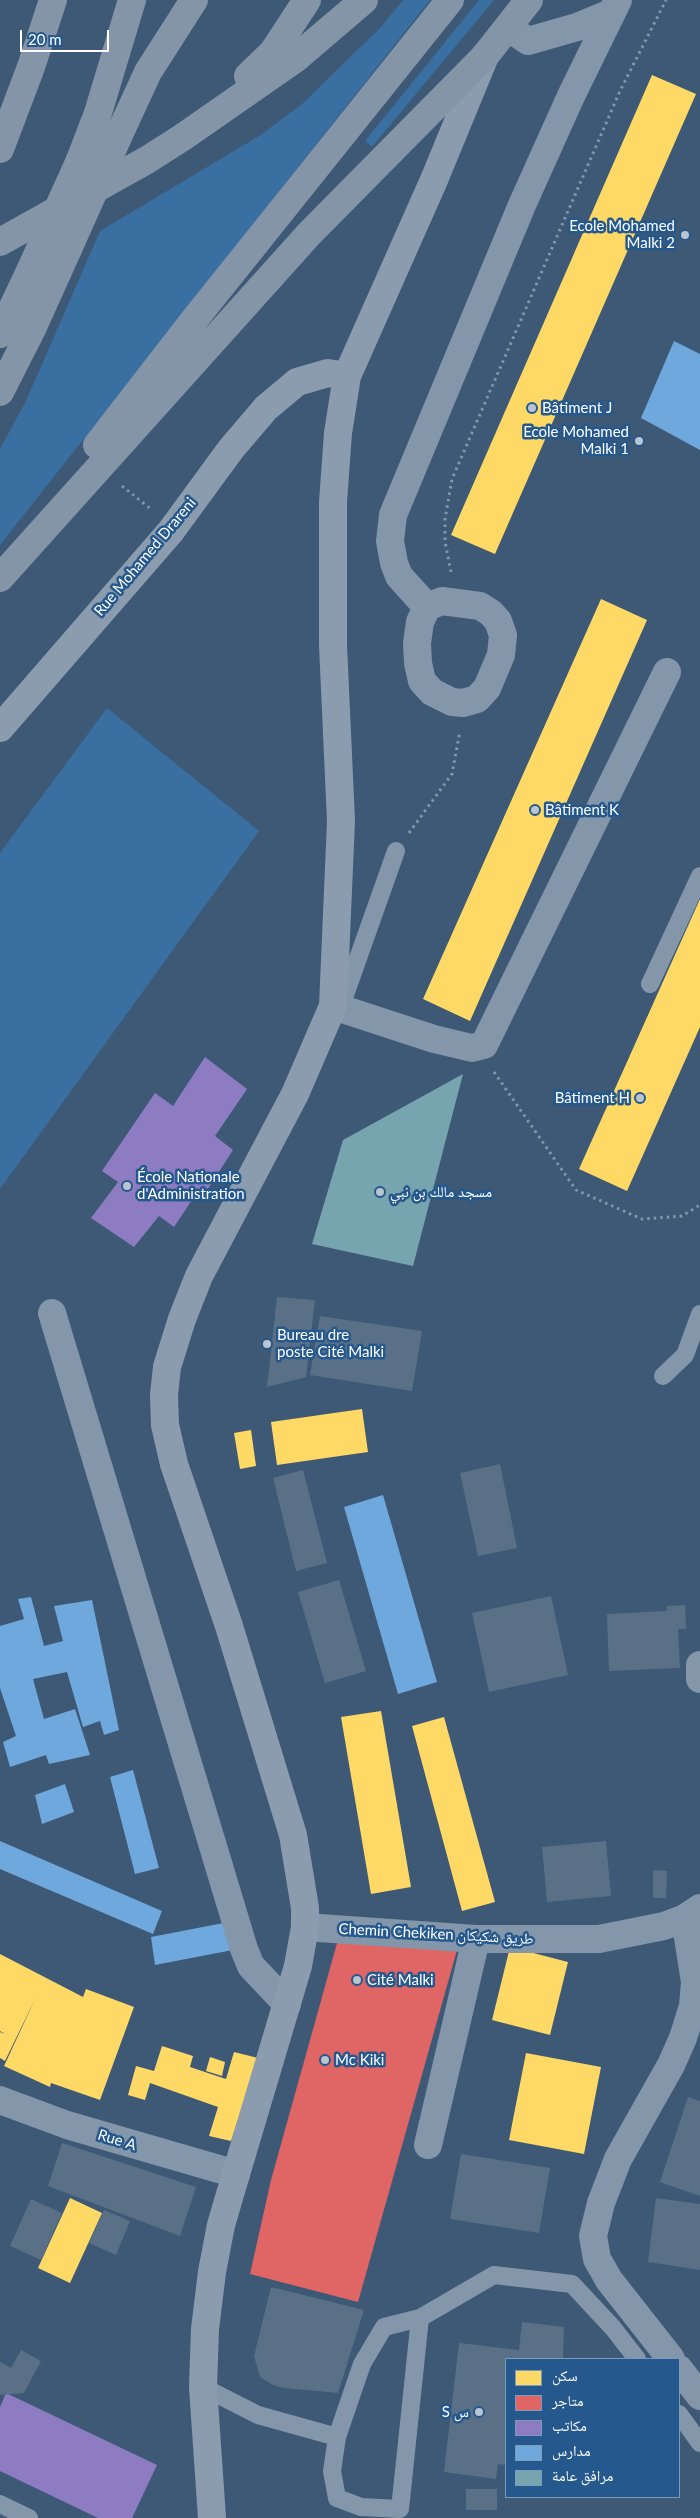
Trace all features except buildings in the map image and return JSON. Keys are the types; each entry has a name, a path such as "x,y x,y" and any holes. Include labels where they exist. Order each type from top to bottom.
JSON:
{"highway":[{"path":"0,149 28,75 53,0"},
{"path":"0,334 80,160 98,113 132,0"},
{"path":"0,392 32,329 148,72 194,0"},
{"path":"184,137 273,52 306,0"},
{"path":"0,242 147,160 184,137 295,59 364,0"},
{"path":"0,571 194,320 450,0"},
{"path":"0,578 309,234 485,56 530,0"}],"street":[{"path":"509,28 528,41 570,30 614,7"},
{"path":"427,607 399,576 394,563 390,541 393,515 522,205 614,7"},
{"path":"212,2518 203,2387 205,2330 212,2272 221,2225 298,1966 305,1927 304,1900 293,1835 229,1626 174,1464 165,1425 164,1395 167,1367 182,1319 199,1276 295,1094 337,1007 342,821 333,645 333,502 338,433 347,376 485,56"},
{"name":"Rue Mohamed Drareni","path":"0,728 171,531 231,449 266,408 297,382 328,373 347,376"},
{"path":"442,601 456,602 480,606 491,613 498,621 503,635 501,655 487,688 477,699 463,703 452,702 440,697 422,681 417,643 420,622 427,607 442,601"},
{"path":"337,1007 434,1040 478,1048 484,1046 667,672"},
{"path":"52,1313 244,1949 251,1966 287,2004"},
{"path":"700,1665 700,1679"},
{"name":"Chemin Chekiken طريق شكيكان","path":"305,1927 476,1939 599,1939 664,1926 692,1913 695,1982 693,2006 683,2038 671,2065 618,2159 601,2203 594,2236 597,2259 610,2280 670,2358"},
{"path":"428,2145 476,1939"},
{"name":"Rue A","path":"0,2100 67,2125 236,2174"},
{"path":"680,2370 700,2396"}],"lane":[{"path":"337,1007 396,851"},
{"path":"650,984 700,876"},
{"path":"663,1376 685,1355 700,1314"},
{"path":"420,2318 400,2509 361,2506 337,2498 332,2471 337,2437 362,2364 384,2327 420,2318 494,2275 572,2284 613,2328 636,2358"},
{"path":"203,2387 258,2415 337,2437"},
{"path":"680,2415 700,2442"},
{"path":"0,2504 29,2518"}],"path":[{"path":"456,602 445,542 445,519 452,478 620,91 666,0"},
{"path":"396,851 452,774 459,746 463,703"},
{"path":"478,1048 576,1190 642,1220 682,1216 700,1205"}],"shaded area":[{"path":"403,0 430,0 0,545 0,449 26,401 100,231 259,136 302,104 381,27"},
{"path":"479,0 494,0 372,147 365,141"},
{"path":"107,708 259,831 0,1189 0,853"}],"place":[{"name":"Ecole Mohamed Malki 2","path":"685,235"},
{"name":"Bâtiment J","path":"532,408"},
{"name":"Ecole Mohamed Malki 1","path":"639,441"},
{"name":"Bâtiment K","path":"535,810"},
{"name":"Bâtiment H","path":"640,1098"},
{"name":"École Nationale d'Administration","path":"127,1186"},
{"name":"مسجد مالك بن نبي","path":"380,1192"},
{"name":"Bureau dre poste Cité Malki","path":"267,1344"},
{"name":"Cité Malki","path":"357,1980"},
{"name":"Mc Kiki","path":"325,2060"},
{"name":"S س","path":"479,2412"}]}
